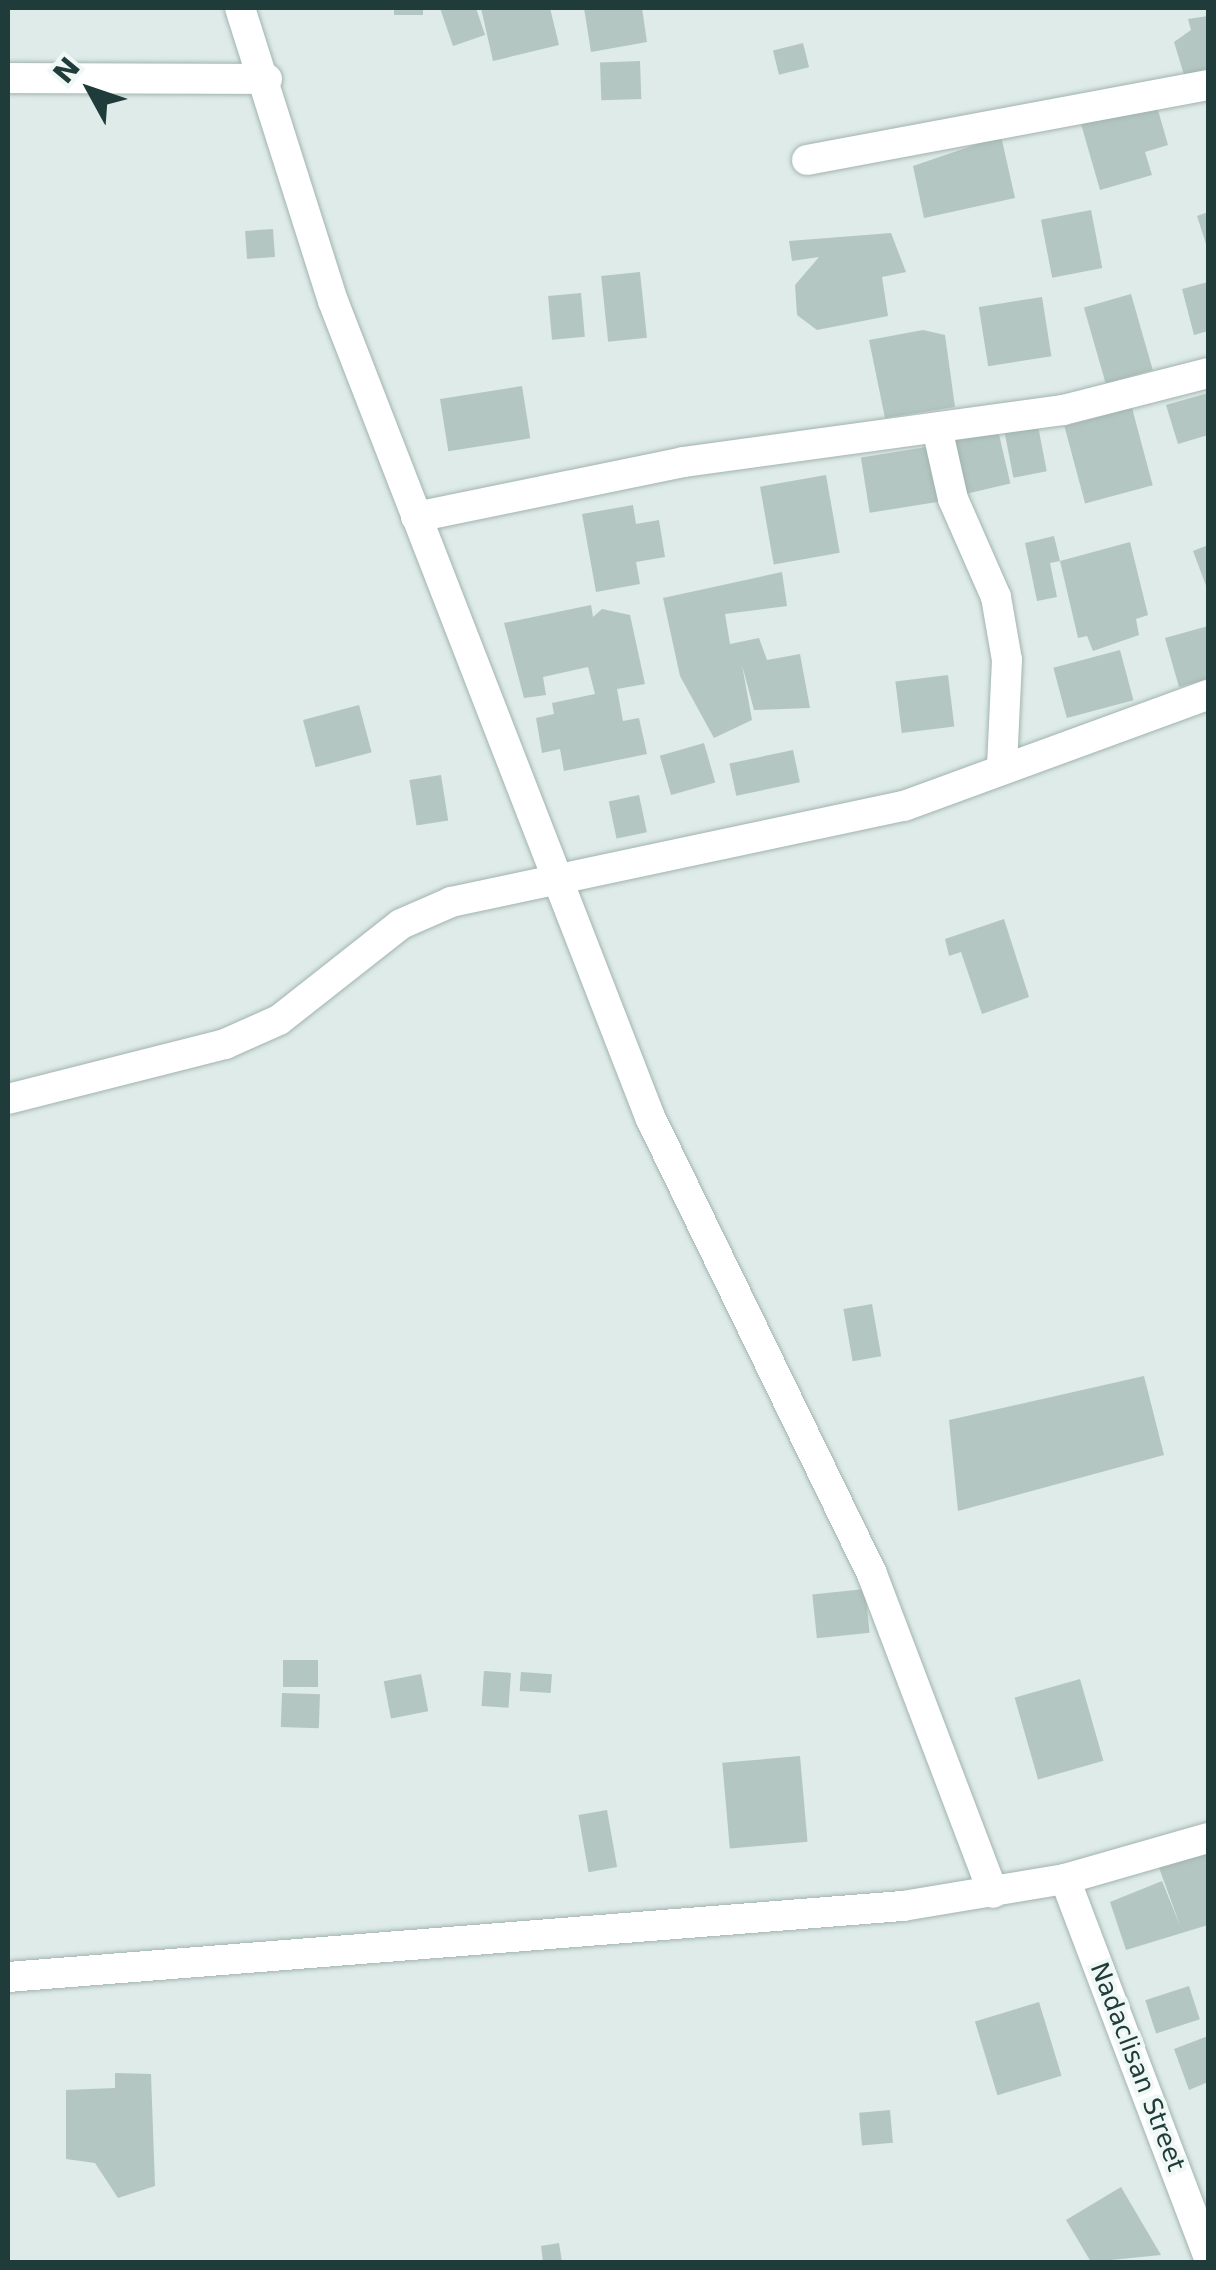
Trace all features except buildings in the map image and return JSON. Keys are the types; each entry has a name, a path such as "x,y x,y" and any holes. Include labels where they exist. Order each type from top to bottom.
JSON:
{"street":[{"path":"240,8 267,79 334,301 682,1197 872,1574 993,1893"},
{"path":"8,78 267,79"},
{"path":"807,160 1208,85"},
{"path":"416,517 683,462 937,428 1208,373"},
{"path":"937,428 953,499 996,598 1006,660 1002,768"},
{"path":"8,1099 226,1044 279,1020 401,924 451,902 904,806 1208,695"},
{"path":"8,1977 993,1893 1065,1879 1208,1838"},
{"name":"Nadaclisan Street","path":"1065,1879 1208,2256"}]}
